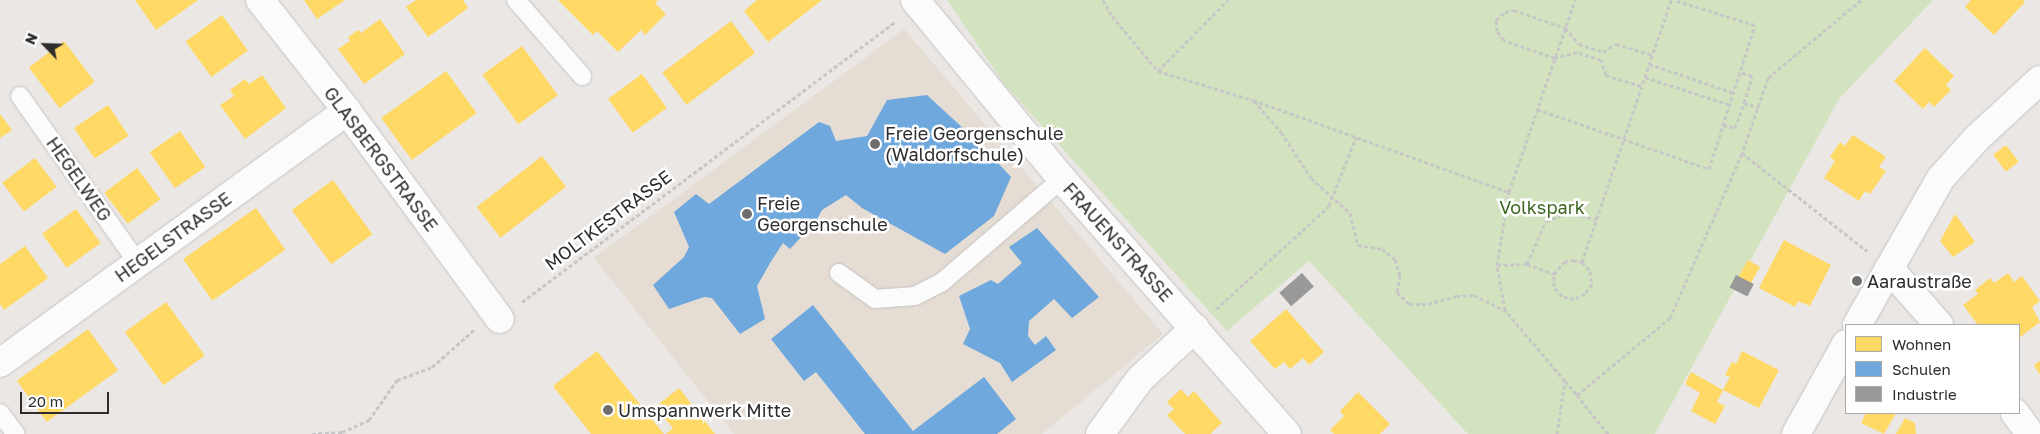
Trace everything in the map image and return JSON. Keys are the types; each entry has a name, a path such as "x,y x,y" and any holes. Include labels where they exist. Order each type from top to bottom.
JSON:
{"street":[{"name":"GLASBERGSTRASSE","path":"260,0 347,111 500,319"},
{"name":"FRAUENSTRASSE","path":"916,2 1062,179 1287,434"},
{"path":"1858,324 1941,178 1976,139 2040,80"},
{"name":"HEGELSTRASSE","path":"0,363 347,111"},
{"path":"1889,268 1938,324"},
{"path":"1100,434 1140,379 1195,328"},
{"path":"1796,434 1845,346"},
{"path":"2016,414 2030,434"}],"lane":[{"path":"516,0 582,76"},
{"name":"HEGELWEG","path":"20,96 138,263"},
{"path":"839,273 875,299 915,296 941,283 1062,179"},
{"path":"0,413 16,434"}],"path":[{"path":"1103,0 1112,16 1158,71 1253,100 1509,192"},
{"path":"1158,71 1228,0"},
{"path":"1505,310 1497,265 1509,192 1575,0"},
{"path":"1538,109 1624,140 1709,170 1756,25 1673,0 1652,55 1624,140 1582,262"},
{"path":"1577,395 1670,318 1742,153 1768,78 1861,0"},
{"name":"MOLTKESTRASSE","path":"312,434 342,432 369,420 397,380 432,367 473,330 500,319 916,2"},
{"path":"1642,86 1606,75 1601,60 1585,54 1577,52 1556,58 1504,40 1497,31 1496,20 1505,12 1514,10 1565,28 1579,44 1603,52 1616,44 1652,55"},
{"path":"1649,64 1734,92"},
{"path":"1724,125 1736,128 1744,103 1752,76 1740,72"},
{"path":"1645,77 1730,105"},
{"path":"1253,100 1281,132 1311,178 1350,213 1358,246 1382,249 1395,259 1400,275 1397,292 1409,304 1428,304 1456,296 1474,296 1505,310 1608,434"},
{"path":"1744,103 1758,107"},
{"path":"1195,328 1330,206 1356,138"},
{"path":"1742,153 1889,268"},
{"path":"1527,264 1546,221 1568,213 1597,219"},
{"path":"1573,260 1582,262 1590,271 1592,284 1585,294 1574,300 1562,296 1554,287 1554,274 1564,262 1573,260"},
{"path":"1497,265 1527,264 1554,274"},
{"path":"1557,434 1564,381"}],"shaded area":[{"name":"Freie Georgenschule (Waldorfschule)","path":"904,29 1163,334 1042,434 734,434 594,258"}],"green space":[{"name":"Volkspark","path":"947,0 1933,0 1839,99 1655,434 1468,434 1309,261 1227,331 1004,84"}],"building: Wohnen":[{"path":"135,0 198,0 156,30"},
{"path":"304,0 345,0 317,19"},
{"path":"416,0 463,0 468,8 428,37 406,7"},
{"path":"558,0 658,0 655,3 666,14 645,35 641,30 618,52 597,31 593,35"},
{"path":"757,0 822,0 768,42 744,11"},
{"path":"1971,0 2023,0 2025,2 1994,35 1965,7"},
{"path":"222,15 248,51 211,77 186,41"},
{"path":"380,19 405,54 364,84 338,49 350,41 348,37 358,30 361,33"},
{"path":"731,21 755,53 686,105 662,73"},
{"path":"64,41 95,82 60,108 29,67"},
{"path":"522,46 558,95 518,124 482,75"},
{"path":"1925,48 1954,76 1946,85 1951,90 1934,107 1929,102 1923,109 1894,81"},
{"path":"446,71 477,113 412,160 381,118"},
{"path":"642,74 667,108 633,133 608,99"},
{"path":"262,75 286,108 245,139 220,105 234,96 230,90 245,79 249,84"},
{"path":"108,105 129,136 95,159 74,128"},
{"path":"0,114 12,130 0,138"},
{"path":"180,131 205,167 175,188 150,152"},
{"path":"1853,135 1886,157 1879,167 1886,171 1870,194 1865,191 1859,201 1824,178 1835,161 1830,157 1840,142 1845,146"},
{"path":"2006,145 2019,162 2006,171 1993,155"},
{"path":"542,156 566,187 501,238 477,207"},
{"path":"35,158 57,187 24,211 2,183"},
{"path":"137,168 160,199 128,224 104,193"},
{"path":"333,180 372,234 331,264 292,210"},
{"path":"256,208 285,250 212,301 183,259"},
{"path":"76,209 101,243 67,268 42,234"},
{"path":"1955,214 1975,242 1953,257 1940,241"},
{"path":"1784,240 1831,265 1810,306 1798,301 1795,307 1759,288"},
{"path":"25,246 48,278 4,310 0,304 0,264"},
{"path":"1748,260 1760,267 1751,283 1738,276"},
{"path":"2008,273 2014,282 2022,276 2040,301 2032,307 2040,322 2020,337 2020,324 1977,324 1963,305 1978,294 1975,290 1990,278 1994,283"},
{"path":"166,302 205,355 164,385 125,332"},
{"path":"1286,309 1324,352 1309,365 1303,358 1290,369 1284,362 1275,369 1250,341"},
{"path":"88,329 118,370 47,422 17,381"},
{"name":"Umspannwerk Mitte","path":"597,351 664,434 591,434 553,386"},
{"path":"1742,351 1779,370 1759,408 1723,390 1730,377 1725,375 1732,362 1736,364"},
{"path":"2040,361 2040,375 2034,365"},
{"path":"1691,372 1723,390 1717,402 1725,406 1715,424 1691,411 1700,393 1685,384"},
{"name":"Umspannwerk Mitte","path":"679,388 715,434 666,434 673,428 655,407"},
{"path":"1181,389 1188,397 1194,391 1222,423 1212,434 1185,434 1167,415 1174,409 1167,402"},
{"path":"1358,392 1390,424 1380,434 1334,434 1330,430 1344,416 1340,411"},
{"path":"1866,414 1895,414 1884,434 1861,423"},
{"path":"1905,418 1915,423 1916,434 1896,434"}],"building: Schulen":[{"name":"Freie Georgenschule","path":"927,95 978,142 979,156 989,153 1011,177 994,216 945,254 862,208 846,195 822,210 816,221 790,249 783,243 757,286 765,319 740,334 712,298 704,297 669,309 653,285 684,257 689,247 674,212 696,194 709,204 819,122 830,126 836,141 867,136 887,100"},
{"path":"1037,228 1099,297 1072,318 1054,299 1029,321 1028,336 1035,345 1046,336 1056,350 1012,382 1000,363 963,344 970,329 959,296 991,280 998,284 1022,263 1009,247"},
{"path":"813,305 913,431 984,377 1016,419 997,434 865,434 816,372 804,381 771,339"}],"building: Industrie":[{"path":"1302,273 1314,287 1291,306 1279,293"},
{"path":"1736,275 1754,284 1747,297 1730,287"}],"place":[{"name":"Freie Georgenschule (Waldorfschule)","path":"875,144"},
{"name":"Freie Georgenschule","path":"747,214"},
{"name":"Aaraustraße","path":"1857,281"},
{"name":"Umspannwerk Mitte","path":"608,410"}]}
